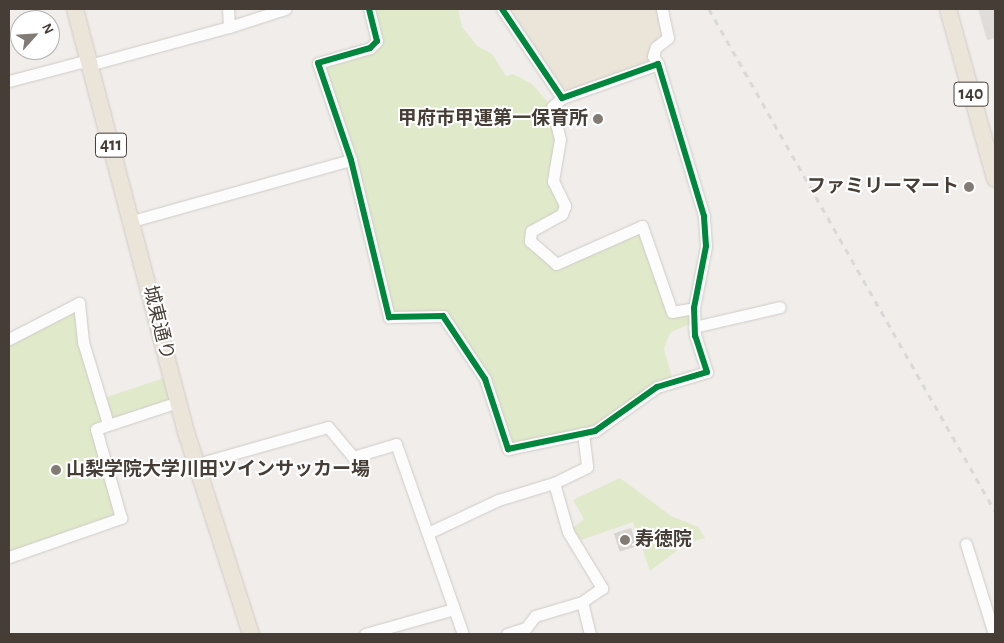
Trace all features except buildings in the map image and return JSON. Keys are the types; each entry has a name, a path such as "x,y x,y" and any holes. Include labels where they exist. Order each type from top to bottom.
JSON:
{"highway":[{"name":"城東通り","path":"75,9 178,402 251,634"},
{"name":"140","path":"948,9 995,179"}],"street":[{"path":"228,9 229,27"},
{"path":"9,81 81,62 89,64 229,27 285,9"},
{"path":"369,9 377,41 370,48 318,63 351,160 389,317 443,316 485,379 508,448 596,431 657,387 707,372 694,328 694,308 706,246 704,216 654,56 656,47 668,38 662,9"},
{"path":"502,9 562,98"},
{"path":"658,64 562,98 552,107 560,139 553,181 565,206 562,214 531,231 530,241 556,264 642,226 672,312 694,308"},
{"path":"132,221 351,160"},
{"path":"9,340 79,303 84,342 108,424"},
{"path":"694,328 780,307"},
{"path":"9,557 121,518 96,429 178,402"},
{"path":"197,464 328,427 353,457 396,444 463,634"},
{"path":"428,532 498,500 554,483 587,467 583,433"},
{"path":"507,634 526,628 536,616 582,602 602,588 568,532 554,483"},
{"path":"966,544 994,634"},
{"path":"582,602 590,634"},
{"path":"365,634 454,610"}],"shaded area":[{"path":"502,9 662,9 668,38 656,47 658,64 562,98"},
{"path":"978,9 995,9 995,38 987,40"}],"green space":[{"path":"372,9 458,9 462,27 477,46 492,54 506,76 513,74 532,84 552,107 560,139 553,181 565,206 531,241 556,264 642,226 672,312 694,308 692,323 671,332 664,349 673,381 595,431 508,449 494,403 443,316 389,317 318,63 374,50"},
{"name":"山梨学院大学川田ツインサッカー場","path":"75,309 98,400 167,377 173,401 93,427 116,514 9,552 9,342"},
{"path":"620,478 671,516 698,527 705,538 687,543 650,571 633,522 581,540 573,528 584,519 573,500"}],"railway":[{"path":"709,9 995,511"}],"cycle path":[{"path":"369,9 377,41 370,48 318,63 351,160 389,317 443,316 485,379 508,449 595,431 657,387 707,372 695,336 694,308 706,246 704,216 658,64 562,98 502,9"}],"place":[{"name":"甲府市甲運第一保育所","path":"598,119"},
{"name":"ファミリーマート","path":"969,187"},
{"name":"山梨学院大学川田ツインサッカー場","path":"56,470"},
{"name":"寿徳院","path":"625,540"}]}
